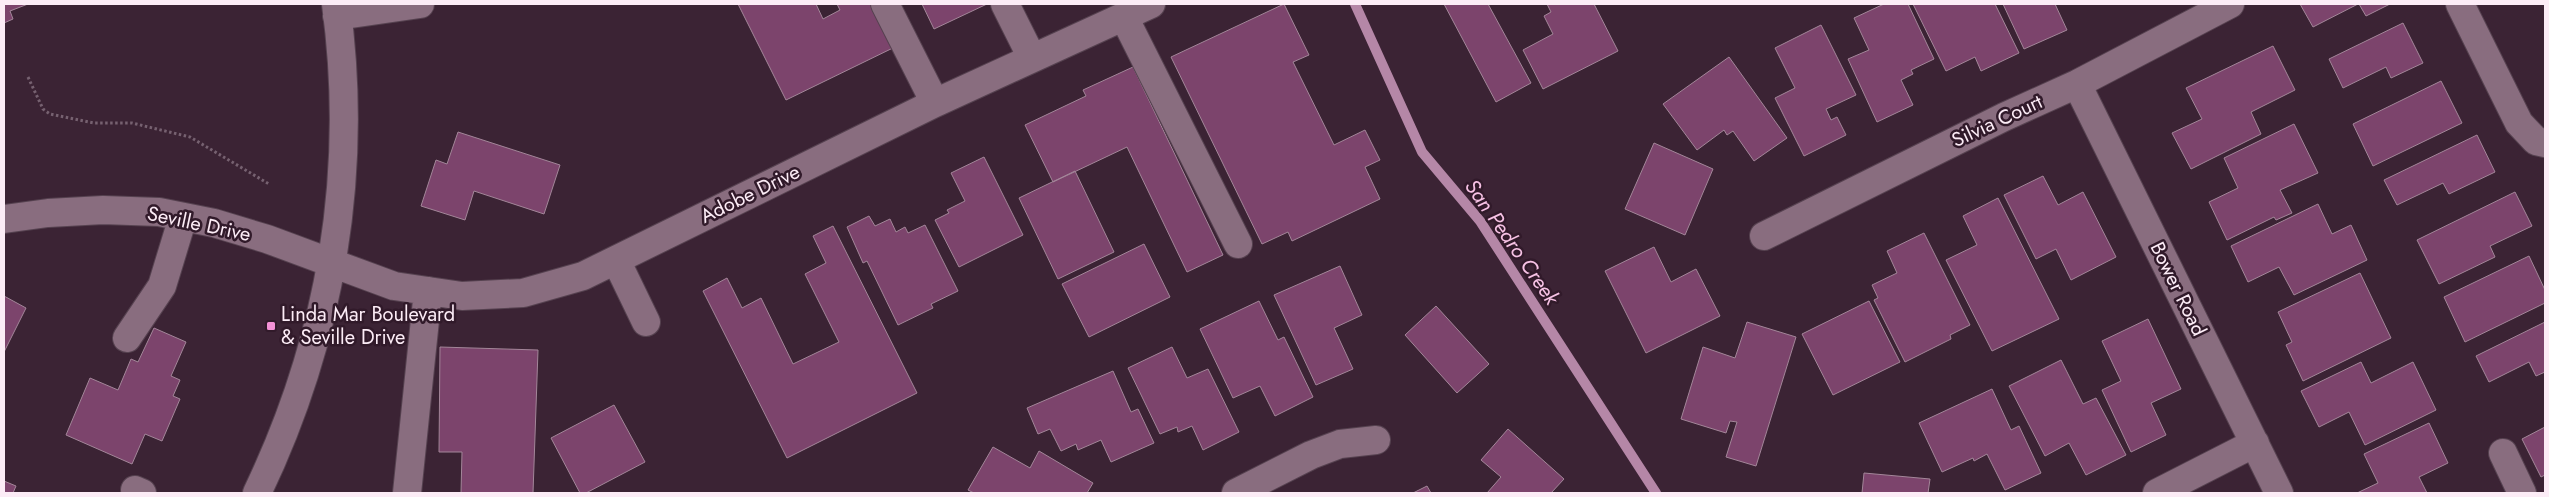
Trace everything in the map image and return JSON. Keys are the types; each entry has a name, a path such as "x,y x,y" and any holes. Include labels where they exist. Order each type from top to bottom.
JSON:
{"street":[{"path":"257,493 282,438 305,378 322,318 332,261 345,141 337,10 420,4"},
{"path":"885,4 935,103"},
{"path":"1005,4 1032,58"},
{"name":"Adobe Drive","path":"332,261 394,286 462,296 523,293 584,276 935,103 1152,4"},
{"name":"Silvia Court","path":"1764,236 2004,117 2077,84 2230,4"},
{"path":"2460,4 2519,123 2536,141 2545,143"},
{"path":"1124,17 1238,244"},
{"name":"Bower Road","path":"2077,84 2279,493"},
{"name":"Seville Drive","path":"4,219 48,212 102,210 159,212 262,237 332,261"},
{"path":"127,338 162,286 183,217"},
{"path":"616,260 646,322"},
{"path":"407,493 428,291"},
{"path":"1236,493 1311,456 1340,444 1376,440"},
{"path":"2157,493 2255,443"},
{"path":"2503,453 2522,493"}],"path":[{"path":"28,77 43,108 50,114 94,123 132,123 190,137 269,184"}],"building":[{"path":"4,4 28,4 10,11 13,19 4,23"},
{"path":"738,4 816,4 823,19 840,10 837,4 879,4 899,45 786,100"},
{"path":"922,4 987,4 934,29"},
{"path":"1284,4 1309,55 1293,62 1334,145 1365,130 1380,160 1365,167 1380,199 1292,241 1288,232 1262,244 1171,57"},
{"path":"1444,4 1488,4 1531,83 1496,102"},
{"path":"1547,4 1594,4 1618,51 1543,89 1523,50 1553,34 1544,16 1551,12"},
{"path":"1884,4 1908,4 1934,59 1911,70 1913,74 1901,80 1913,105 1877,122 1848,59 1869,50 1854,18"},
{"path":"1913,4 1995,4 2019,53 1981,71 1975,57 1946,71"},
{"path":"2003,4 2055,4 2067,30 2024,49"},
{"path":"2300,4 2358,4 2313,27"},
{"path":"2359,4 2390,4 2366,16"},
{"path":"2403,23 2423,63 2391,78 2386,67 2343,88 2329,59"},
{"path":"1821,25 1856,95 1826,109 1831,120 1837,117 1846,135 1804,156 1775,98 1795,88 1775,48"},
{"path":"2273,46 2295,90 2251,112 2261,134 2191,169 2172,133 2202,119 2186,88"},
{"path":"1729,57 1787,138 1754,161 1733,131 1727,135 1724,130 1697,150 1663,104"},
{"path":"1133,67 1223,255 1187,272 1127,147 1053,182 1025,125 1086,96 1083,90"},
{"path":"2441,81 2462,123 2373,166 2353,124"},
{"path":"2294,124 2318,173 2280,190 2292,213 2276,220 2274,217 2227,240 2209,202 2238,188 2224,158"},
{"path":"458,132 560,165 544,214 474,191 465,220 421,206 436,160 447,164"},
{"path":"2477,135 2495,172 2449,194 2443,183 2397,205 2384,180"},
{"path":"1654,143 1713,169 1685,235 1625,209"},
{"path":"984,157 1023,235 959,267 935,220 949,213 947,210 965,201 951,173"},
{"path":"1075,171 1114,252 1058,279 1019,198"},
{"path":"2043,176 2058,205 2083,192 2116,257 2071,280 2056,249 2036,259 2004,195"},
{"path":"2515,192 2532,226 2490,246 2495,257 2439,284 2417,240"},
{"path":"1998,198 2059,319 1992,351 1946,260 1977,245 1963,216"},
{"path":"2318,204 2332,234 2351,225 2367,260 2294,295 2279,267 2248,282 2231,246"},
{"path":"869,216 875,226 890,219 896,232 905,227 908,233 925,225 958,291 931,304 933,308 898,325 867,261 863,263 847,227"},
{"path":"833,226 917,393 787,458 703,291 727,278 742,308 761,298 793,364 839,342 805,274 826,263 813,236"},
{"path":"1924,233 1970,325 1950,335 1951,339 1905,362 1874,300 1878,298 1872,285 1897,273 1887,251"},
{"path":"1144,244 1170,297 1089,337 1062,284"},
{"path":"1654,247 1671,282 1696,269 1720,316 1646,353 1605,271"},
{"path":"2529,256 2545,290 2545,303 2465,342 2444,297"},
{"path":"1340,266 1362,315 1334,328 1353,369 1316,385 1274,295"},
{"path":"2360,273 2391,338 2303,381 2286,345 2292,342 2278,312"},
{"path":"4,296 26,308 4,352"},
{"path":"1259,301 1278,340 1284,337 1313,397 1275,416 1260,386 1233,398 1200,329"},
{"path":"1869,301 1900,362 1833,395 1802,334"},
{"path":"1436,306 1489,364 1457,393 1405,335"},
{"path":"2148,319 2181,389 2151,403 2166,435 2131,452 2102,390 2121,381 2102,341"},
{"path":"1747,322 1796,337 1756,466 1726,457 1737,422 1730,421 1726,433 1681,419 1703,347 1735,358"},
{"path":"2545,322 2545,372 2536,376 2529,362 2489,382 2476,356"},
{"path":"154,328 186,342 171,376 180,380 173,396 180,399 162,441 145,434 132,464 66,435 90,378 118,390 131,359 138,362"},
{"path":"440,347 538,350 533,493 461,493 462,452 439,452"},
{"path":"1172,347 1187,378 1208,369 1239,432 1203,450 1192,426 1178,432 1177,427 1160,434 1128,368"},
{"path":"2061,360 2083,404 2096,398 2126,455 2086,475 2069,443 2045,456 2009,386"},
{"path":"2361,362 2371,383 2413,362 2436,410 2365,445 2349,412 2319,427 2301,391"},
{"path":"1113,371 1131,412 1138,409 1154,443 1111,462 1101,440 1078,450 1076,444 1061,451 1050,429 1038,434 1027,408"},
{"path":"1992,389 2011,430 2019,426 2041,473 2005,490 1987,454 1974,461 1973,458 1942,472 1919,423"},
{"path":"614,405 645,462 586,493 580,493 551,438"},
{"path":"2429,423 2448,463 2419,477 2427,493 2357,493 2378,483 2364,454"},
{"path":"2545,427 2545,475 2541,477 2522,439"},
{"path":"1508,429 1564,479 1551,493 1487,493 1501,477 1481,460"},
{"path":"993,447 1030,468 1039,451 1093,483 1087,493 974,493 968,490"},
{"path":"1864,473 1930,479 1928,493 1862,493"},
{"path":"4,481 16,486 13,493 4,493"},
{"path":"1427,486 1431,493 1413,493"}],"waterway":[{"name":"San Pedro Creek","path":"1355,4 1422,152 1480,221 1656,493"}],"place":[{"name":"Linda Mar Boulevard & Seville Drive","path":"271,326"}]}
